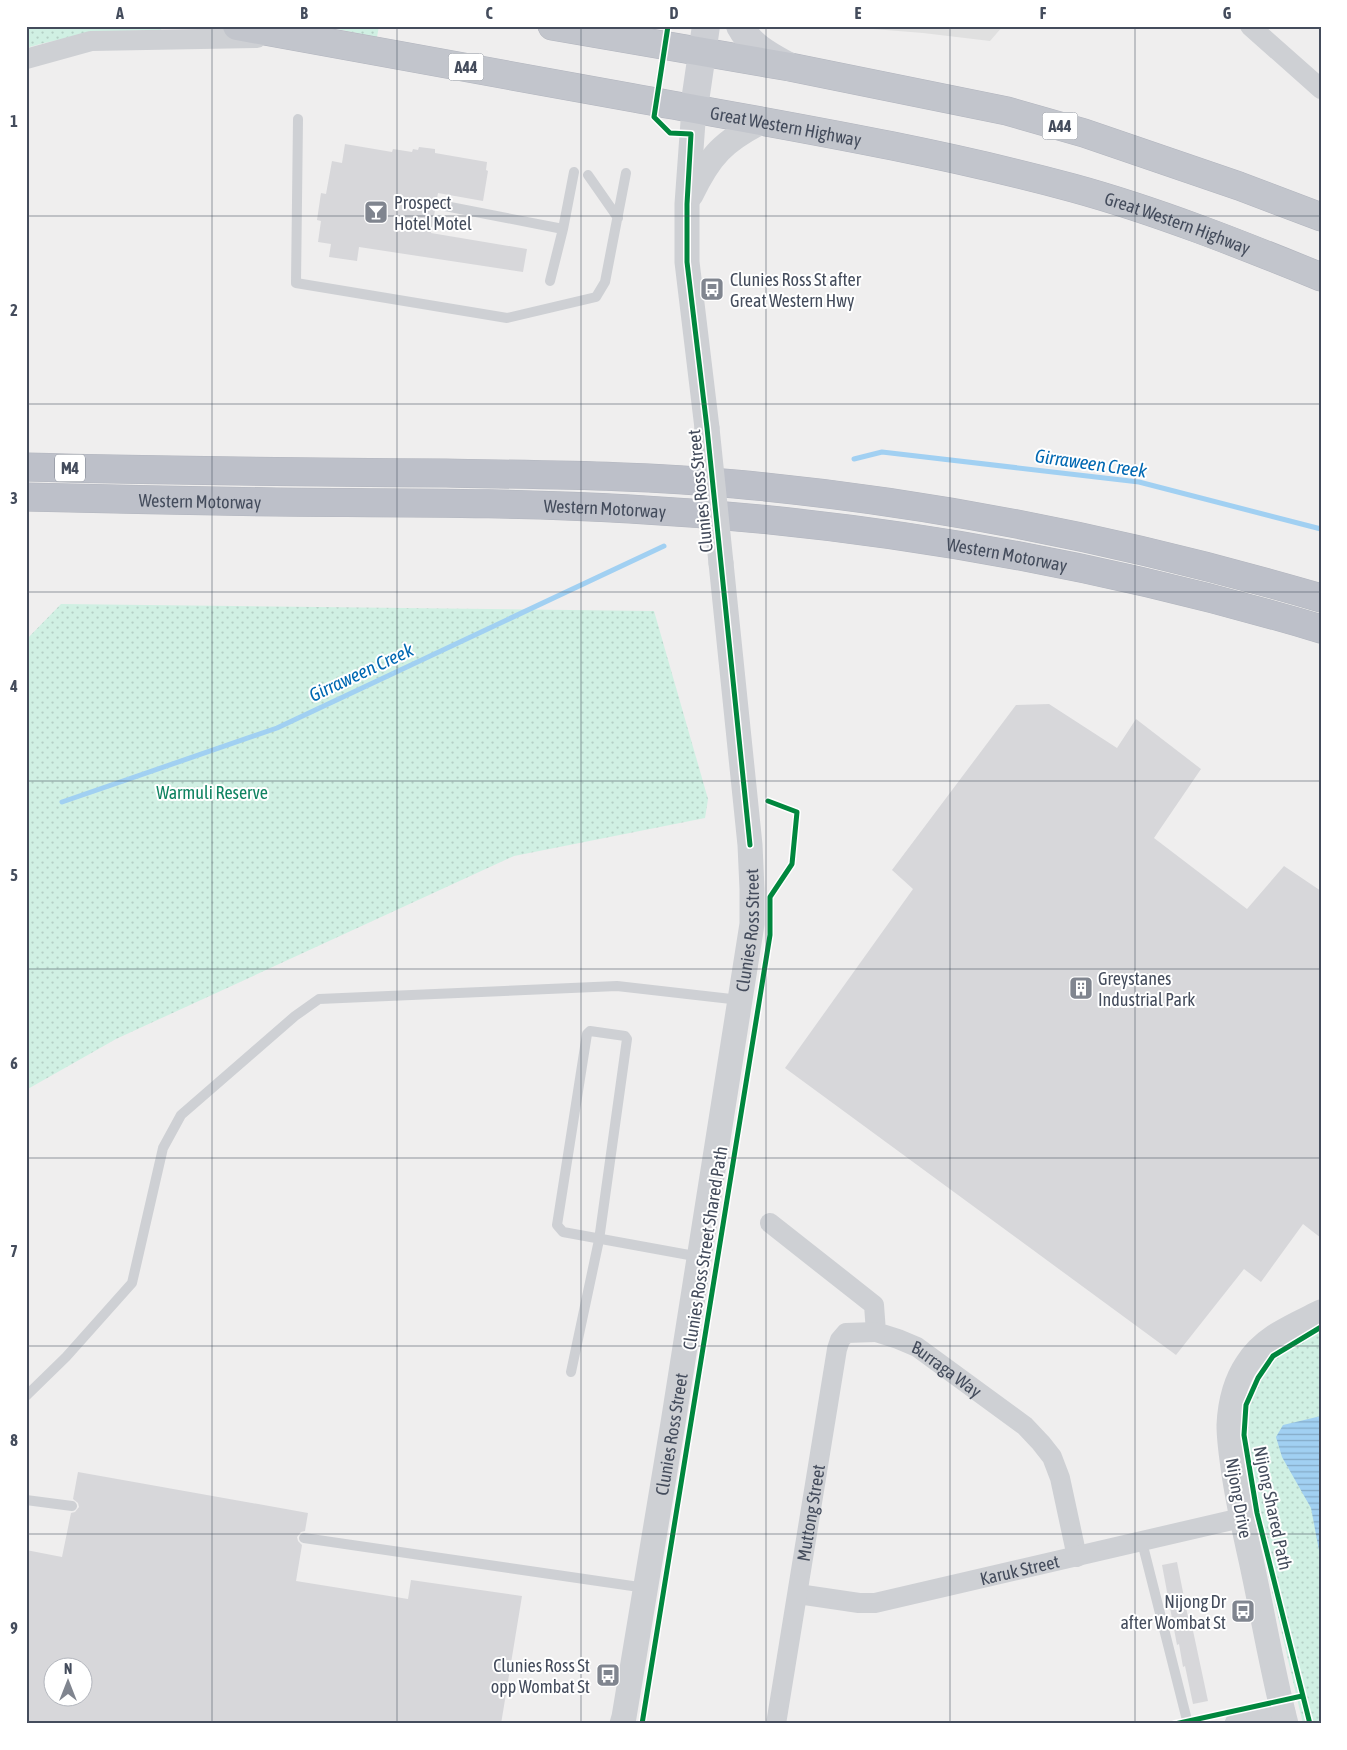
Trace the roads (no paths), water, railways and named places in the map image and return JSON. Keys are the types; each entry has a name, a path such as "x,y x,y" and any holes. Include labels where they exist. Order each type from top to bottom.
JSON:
{"highway":[{"name":"Great Western Highway","path":"237,26 694,108 954,158 1075,189 1241,244 1321,277"},
{"name":"A44","path":"552,26 704,39 790,67 932,94 1008,111 1084,133 1238,186 1321,218"},
{"name":"Western Motorway","path":"26,467 576,475 734,484 883,502 1052,531 1177,559 1321,598"},
{"name":"Western Motorway","path":"26,497 267,502 523,504 631,509 747,518 880,532 1006,553 1110,573 1321,628"}],"main road":[{"path":"740,26 747,38 765,54 790,67"},
{"path":"694,108 704,39"}],"street":[{"path":"1250,26 1321,89"},
{"path":"26,59 92,41 297,37"},
{"name":"Clunies Ross Street","path":"624,1722 700,1258 752,924 752,889 746,796 707,428 687,262 687,204 694,108"},
{"path":"687,204 701,174 714,154 739,133 763,121"},
{"path":"770,1223 874,1304 876,1332"},
{"name":"Nijong Drive","path":"1284,1719 1241,1518 1230,1448 1231,1402 1247,1363 1262,1346 1278,1333 1321,1312"},
{"name":"Burraga Way","path":"876,1332 917,1347 1025,1426 1041,1443 1052,1457 1060,1478 1077,1557"},
{"name":"Muttong Street","path":"776,1724 837,1349 840,1340 846,1334 876,1332"},
{"name":"Karuk Street","path":"798,1594 859,1602 875,1602 1241,1518"},
{"path":"1237,1724 1284,1719"}],"lane":[{"path":"298,119 296,283 507,318 596,297 605,282 626,173"},
{"path":"550,281 563,229 574,172"},
{"path":"588,175 618,218"},
{"path":"445,206 563,229"},
{"path":"26,1396 66,1357 132,1283 163,1148 181,1115 295,1016 319,999 617,986 740,1000"},
{"path":"571,1372 599,1240 627,1038 625,1036 590,1031 587,1034 557,1225 563,1232 599,1240 700,1258"},
{"path":"26,1500 72,1506"},
{"path":"304,1538 646,1588"},
{"path":"1142,1542 1188,1724"}],"water":[{"path":"1321,1416 1321,1561 1311,1508 1282,1457 1276,1437 1283,1425"}],"waterway":[{"name":"Girraween Creek","path":"854,459 882,452 1139,482 1321,529"},
{"name":"Girraween Creek","path":"62,802 277,728 664,546"}],"place":[{"name":"Prospect Hotel Motel","path":"376,212"},
{"name":"Clunies Ross St after Great Western Hwy","path":"712,289"},
{"name":"Greystanes Industrial Park","path":"1081,988"},
{"name":"Nijong Dr after Wombat St","path":"1243,1611"},
{"name":"Clunies Ross St opp Wombat St","path":"608,1675"}],"park label":[{"name":"Warmuli Reserve","path":"212,792"}]}
